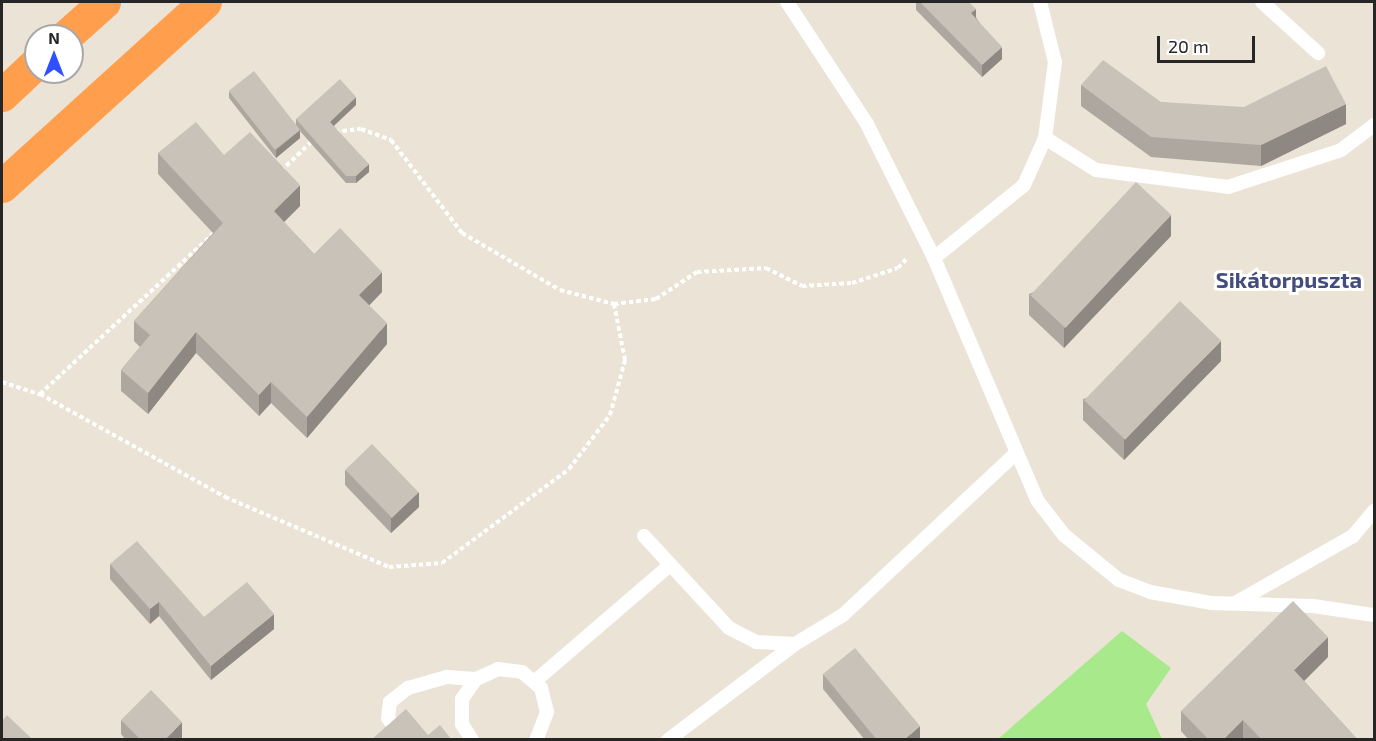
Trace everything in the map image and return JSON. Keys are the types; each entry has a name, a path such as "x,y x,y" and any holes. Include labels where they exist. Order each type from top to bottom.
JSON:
{"highway":[{"path":"79,24 104,2"},
{"path":"2,186 205,2"},
{"path":"2,95 24,74"}],"lane":[{"path":"787,2 842,79 924,238 1037,500 1095,563 1150,592 1233,604 1313,606 1374,615"},
{"path":"1262,2 1318,53"},
{"path":"934,258 1024,185 1045,138 1055,62 1036,3"},
{"path":"1045,138 1096,170 1228,187 1341,150 1374,125"},
{"path":"668,740 795,644 843,615 1016,453"},
{"path":"1233,604 1353,536 1374,511"},
{"path":"644,536 729,628 756,642 795,644"},
{"path":"534,682 670,565"},
{"path":"394,728 388,718 390,702 408,688 447,677 476,679 498,669 522,672 534,682 547,712 536,740"},
{"path":"472,740 462,724 462,699 476,679"}],"path":[{"path":"330,133 361,129 391,140 462,233 561,290 614,304 656,299 697,272 766,268 802,286 852,283 897,268 924,238"},
{"path":"272,179 320,134"},
{"path":"40,394 223,225"},
{"path":"2,382 40,394 225,497 389,567 442,563 569,469 610,414 625,360 614,304"}],"green space":[{"path":"1122,631 1171,668 1146,704 1162,739 998,739"}],"building":[{"path":"920,2 969,2 976,9 971,13 1002,47 982,65"},
{"path":"1103,60 1161,102 1244,107 1326,66 1346,104 1261,145 1151,137 1081,85"},
{"path":"254,71 300,130 275,150 229,91"},
{"path":"340,79 356,97 330,122 369,164 356,176 346,176 296,119"},
{"path":"196,122 224,155 250,132 300,185 274,211 314,254 340,228 382,272 359,295 387,323 307,417 271,382 259,395 196,332 148,393 121,370 150,335 134,321 223,223 158,153"},
{"path":"1136,182 1171,215 1065,328 1030,295"},
{"path":"1180,301 1221,341 1125,440 1084,400"},
{"path":"372,444 419,492 392,518 345,470"},
{"path":"137,541 204,617 247,582 274,614 211,666 159,602 150,609 110,564"},
{"path":"1293,601 1328,637 1294,670 1358,740 1262,740 1243,720 1223,740 1209,740 1181,711"},
{"path":"855,648 920,726 904,740 877,740 823,674"},
{"path":"151,690 182,722 165,740 141,740 121,720"},
{"path":"406,709 428,735 440,725 452,740 371,740"},
{"path":"7,715 33,740 2,740 2,721"}],"district":[{"name":"Sikátorpuszta","path":"1289,280"}]}
